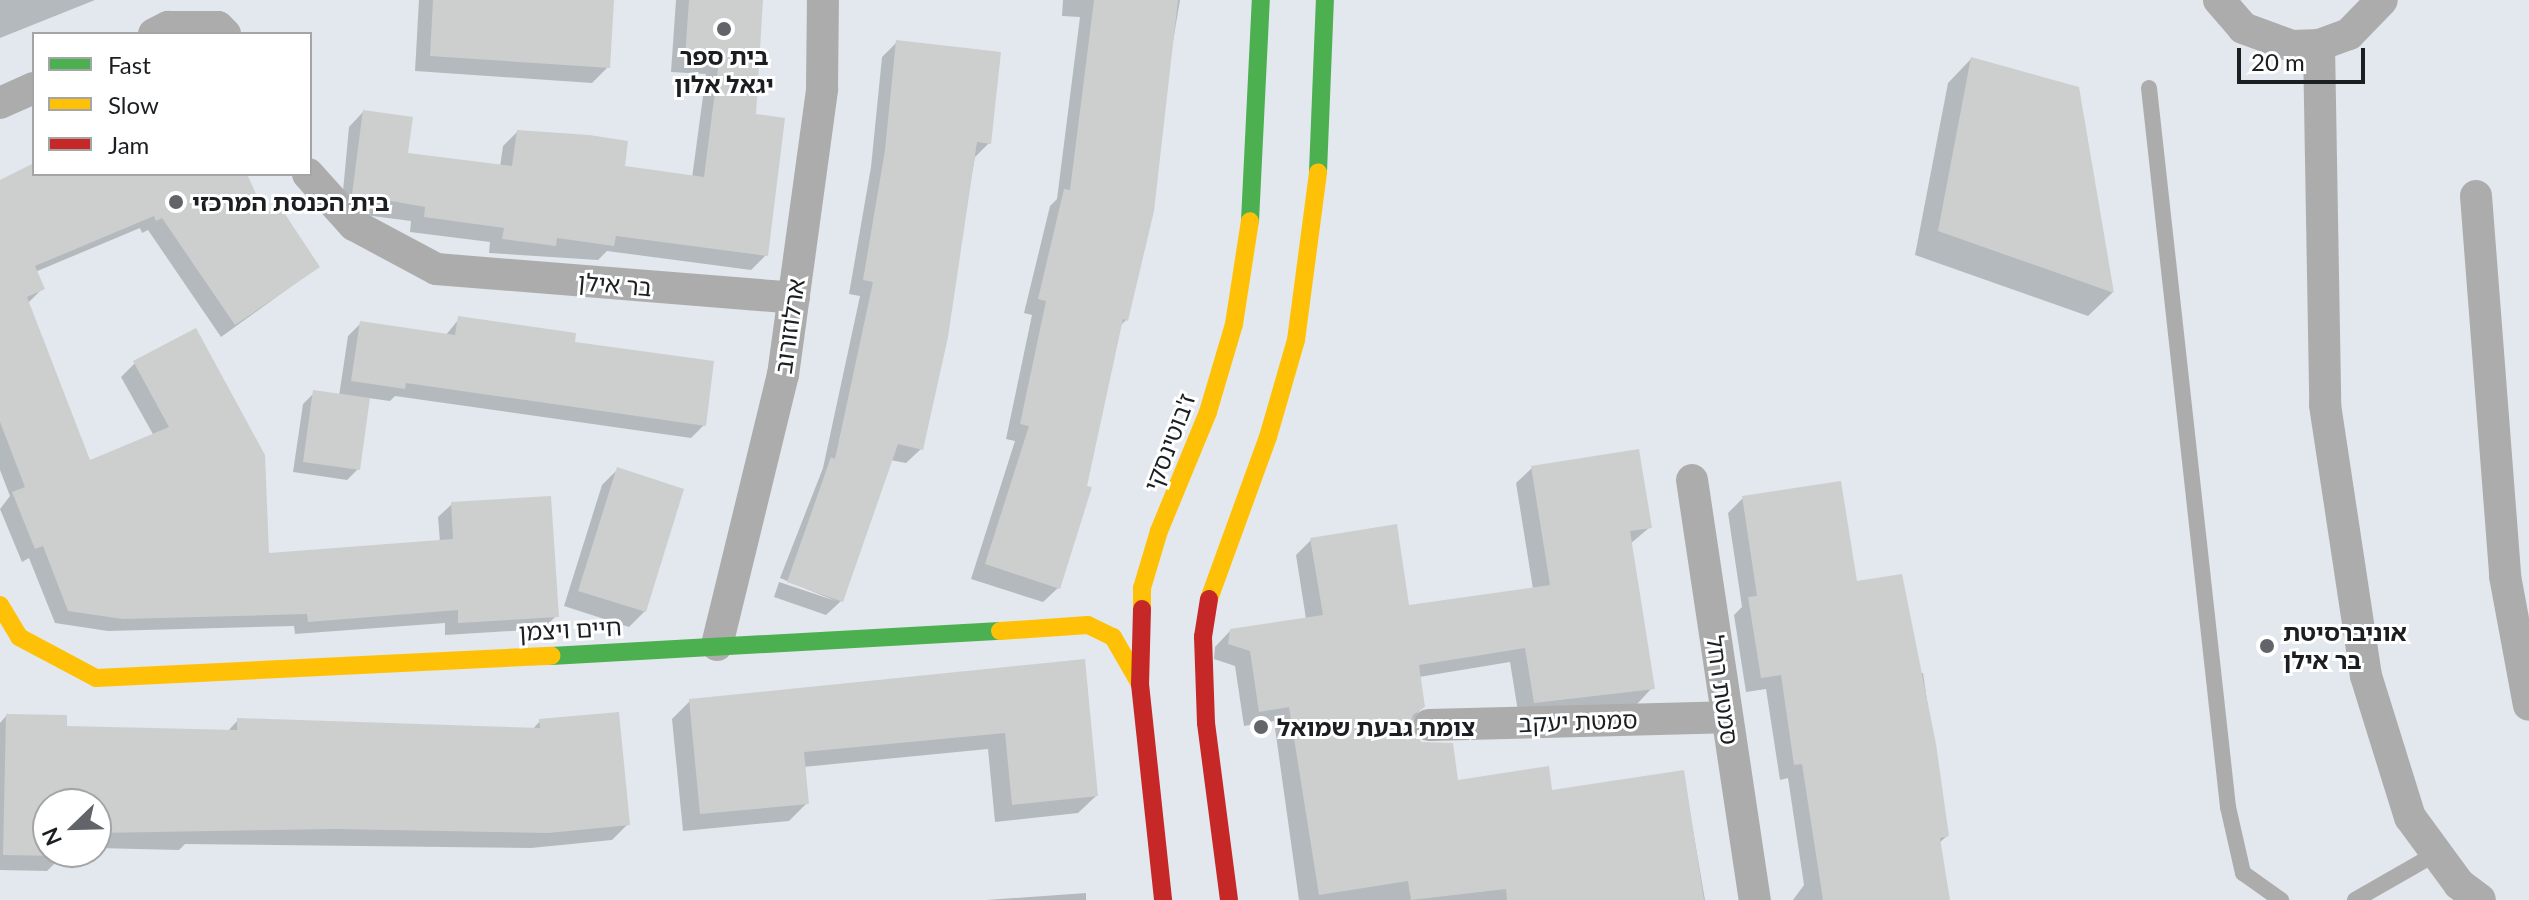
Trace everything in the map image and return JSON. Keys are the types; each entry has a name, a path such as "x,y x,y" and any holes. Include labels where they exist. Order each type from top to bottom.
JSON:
{"street":[{"name":"ארלוזורוב","path":"717,645 783,375 822,89 823,0"},
{"name":"ז'בוטינסקי","path":"1163,900 1137,633 1142,588 1159,531 1208,412 1234,324 1253,200 1261,0"},
{"path":"1229,900 1206,723 1203,637 1211,584 1263,451 1296,340 1316,207 1325,0"},
{"path":"2219,0 2243,28 2266,40 2319,45 2349,34 2382,0"},
{"path":"158,32 168,27 222,30"},
{"path":"2319,45 2325,405 2366,676 2410,817 2459,884 2480,900"},
{"path":"0,103 32,89"},
{"name":"בר אילן","path":"310,176 354,225 436,269 794,298"},
{"path":"2476,196 2505,576 2529,705"},
{"name":"סמטת רחל","path":"1692,480 1755,900"},
{"name":"חיים ויצמן","path":"0,605 19,637 96,678 1088,625 1113,637 1140,684"},
{"name":"סמטת יעקב","path":"1429,725 1726,717"}],"lane":[{"path":"2149,88 2228,807 2243,873 2281,900"},
{"path":"2355,900 2437,853"}],"building":[{"path":"433,0 614,0 610,68 430,56"},
{"path":"689,0 763,0 756,114 785,118 768,256 616,236 614,246 557,238 556,246 502,239 504,228 424,217 425,207 352,194 363,110 413,117 408,153 512,166 517,130 589,135 628,141 625,166 704,177 719,60 685,58"},
{"path":"1094,0 1178,0 1154,211 1128,321 1123,319 1087,486 1092,487 1060,589 985,564 1029,426 1020,424 1046,301 1038,299 1064,189 1070,190"},
{"path":"896,40 1001,52 991,144 977,142 948,337 923,450 898,444 843,602 787,582 831,457 835,459 873,282 863,280 885,150"},
{"path":"1971,57 2079,87 2114,293 1938,231"},
{"path":"32,164 32,176 248,176 265,214 279,205 320,267 235,325 162,218 156,221 154,216 35,266 45,289 27,297 90,460 169,427 133,361 196,328 265,455 269,553 453,539 451,502 551,496 559,617 458,623 458,610 308,622 307,614 123,619 68,611 43,546 35,549 12,492 25,487 0,422 0,180"},
{"path":"458,316 576,333 575,342 714,361 706,426 406,383 405,389 351,381 360,321 455,335"},
{"path":"313,390 370,398 360,470 303,462"},
{"path":"1639,449 1652,528 1630,531 1655,689 1534,703 1525,648 1419,665 1425,707 1413,715 1410,726 1421,742 1453,743 1458,780 1549,766 1552,790 1684,770 1704,900 1507,900 1506,889 1411,900 1408,881 1319,895 1289,707 1259,712 1250,651 1228,644 1230,629 1323,615 1310,538 1397,524 1409,605 1550,585 1531,466"},
{"path":"617,467 684,489 646,612 578,591"},
{"path":"1841,481 1857,581 1902,574 1936,744 1949,836 1940,838 1950,900 1823,900 1802,764 1794,765 1781,675 1761,678 1748,597 1757,596 1742,496"},
{"path":"1085,659 1098,796 1012,805 1005,733 804,752 809,804 700,814 689,699"},
{"path":"619,712 630,825 548,833 336,829 112,833 112,788 32,788 32,855 3,855 6,714 67,715 67,726 237,730 237,718 540,728 539,719"}],"traffic: fast":[{"path":"1250,221 1261,0"},
{"path":"1318,172 1325,0"},
{"path":"551,656 1000,631"}],"traffic: slow":[{"path":"1209,599 1268,437 1296,340 1318,172"},
{"path":"1142,609 1142,588 1159,531 1208,412 1234,324 1250,221"},
{"path":"0,605 19,637 96,678 551,656"},
{"path":"1000,631 1088,625 1113,637 1140,684"}],"traffic: jam":[{"path":"1209,599 1203,637 1206,723 1229,900"},
{"path":"1142,609 1140,684 1163,900"}],"place":[{"name":"בית ספר יגאל אלון","path":"724,29"},
{"name":"בית הכנסת המרכזי","path":"176,202"},
{"name":"אוניברסיטת בר אילן","path":"2267,646"},
{"name":"צומת גבעת שמואל","path":"1261,727"}]}
